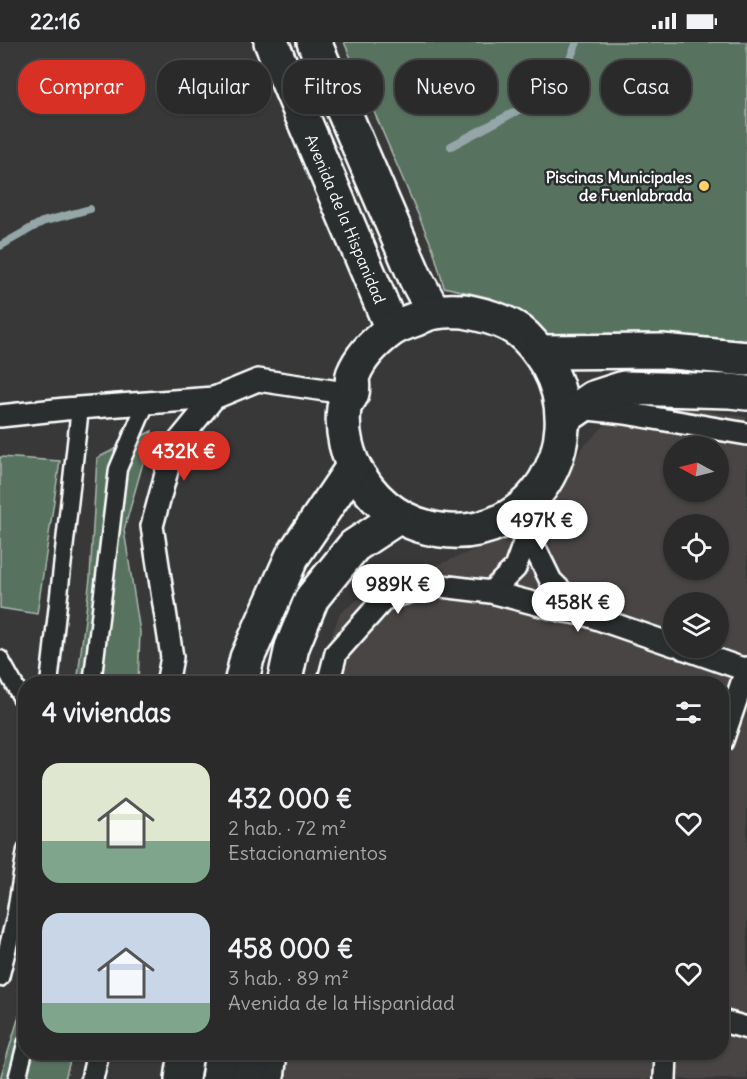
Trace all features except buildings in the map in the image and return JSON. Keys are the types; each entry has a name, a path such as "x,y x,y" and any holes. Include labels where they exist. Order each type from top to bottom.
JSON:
{"main road":[{"name":"Avenida de la Hispanidad","path":"271,42 392,328"},
{"path":"314,42 416,279 435,312"},
{"path":"571,413 540,352 519,332 493,317 464,310 435,312 392,328 369,349 352,376 352,394 344,406 344,437 353,467 371,495 398,516 423,528 451,532 479,528 506,518 529,502 547,480 560,450 571,413 593,398 624,388 747,393"},
{"path":"540,352 662,351 747,359"},
{"path":"243,676 247,658 291,557 353,467"},
{"path":"286,676 292,647 312,598 354,546 398,516"},
{"path":"182,1079 185,1060"},
{"path":"218,1079 221,1060"},
{"path":"248,1079 254,1060"}],"street":[{"path":"0,416 214,398 258,380 352,394"},
{"path":"168,676 172,657 152,526 173,448 214,398"},
{"path":"93,676 118,469 146,403"},
{"path":"50,676 80,408"},
{"path":"571,413 625,413 747,434"},
{"path":"491,592 515,568 547,480"},
{"path":"528,534 551,581 585,614"},
{"path":"330,676 336,653 384,599 433,585 491,592 564,611 585,614 663,641"},
{"path":"713,658 747,669 729,721"},
{"path":"0,659 18,692"},
{"path":"0,978 18,899"},
{"path":"729,1023 747,1028"},
{"path":"17,1079 22,1060"},
{"path":"92,1079 96,1060"},
{"path":"273,1079 275,1060"},
{"path":"665,1079 666,1060"}],"shaded area":[{"path":"658,404 747,417 747,1079 238,1079 243,1060 729,1060 729,676 316,676 340,613 387,577 438,565 500,539 557,496 582,448 609,421"}],"green space":[{"path":"344,42 747,42 747,358 555,339 491,298 444,287 433,249 375,114 383,114 383,60 352,60"},
{"path":"152,431 124,530 140,632 138,676 78,676 90,578 97,458"},
{"path":"0,457 60,461 37,614 0,608"},
{"path":"18,1019 18,1060 70,1060 65,1079 0,1079"}],"waterway":[{"path":"451,146 528,105 562,78 577,42"},
{"path":"0,246 42,222 90,209"}],"place":[{"name":"Piscinas Municipales de Fuenlabrada","path":"704,186"}]}
